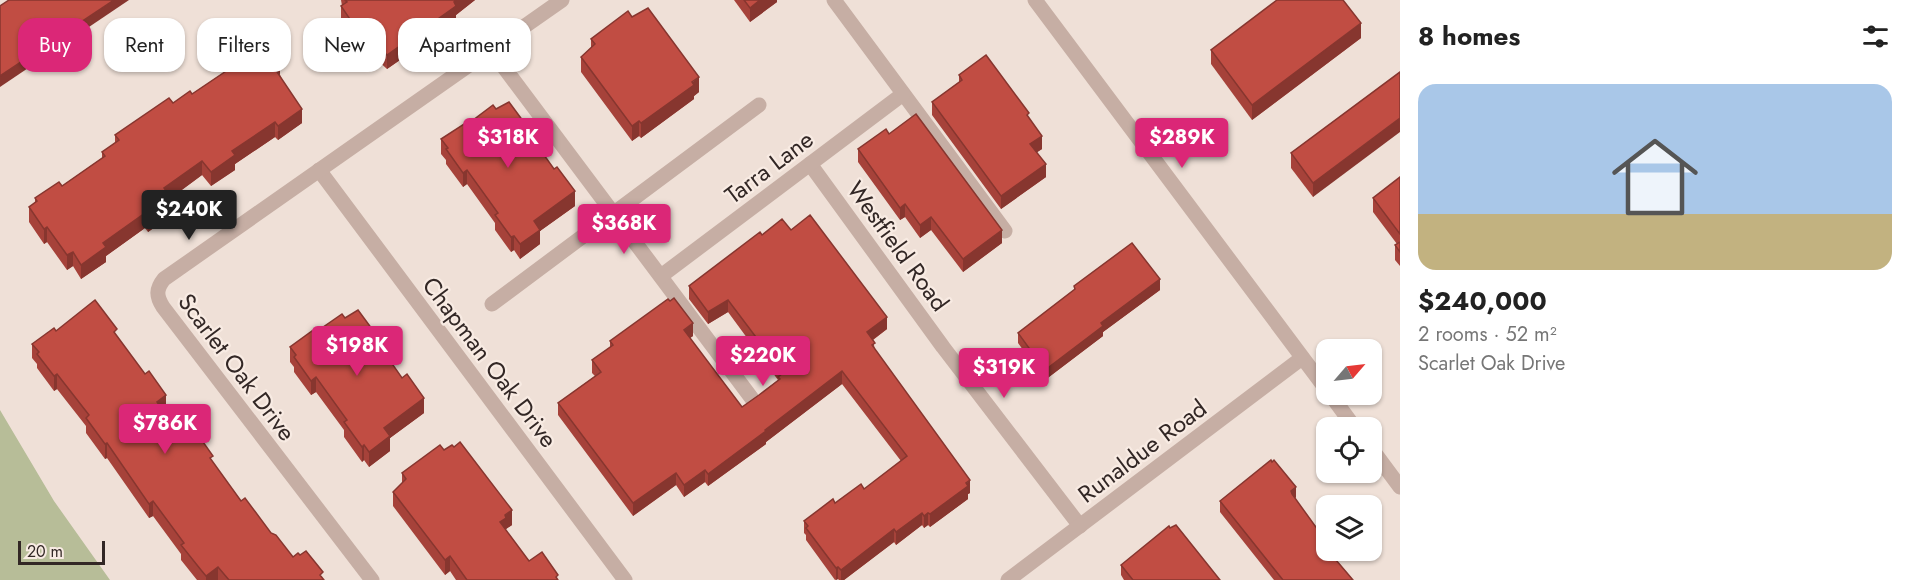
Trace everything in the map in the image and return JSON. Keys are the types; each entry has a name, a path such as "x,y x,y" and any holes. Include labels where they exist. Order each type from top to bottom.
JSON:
{"street":[{"name":"Scarlet Oak Drive","path":"531,22 562,0"},
{"path":"834,0 1005,231"},
{"path":"1035,0 1316,376"},
{"name":"Scarlet Oak Drive","path":"372,580 157,296 159,285 164,279 459,72"},
{"path":"508,72 753,400"},
{"name":"Tarra Lane","path":"661,276 903,94"},
{"path":"492,304 759,105"},
{"name":"Westfield Road","path":"810,164 943,346 1080,526"},
{"name":"Chapman Oak Drive","path":"319,170 625,580"},
{"name":"Runaldue Road","path":"1008,580 1302,358"},
{"path":"1382,463 1400,487"}],"green space":[{"path":"0,410 54,501 110,580 0,580"}],"building":[{"path":"9,0 114,0 87,18 18,18 18,64 0,76 0,6"},
{"path":"345,0 456,0 454,2 456,6 439,18 398,18 398,47 387,55 386,18 349,18 341,6 347,2"},
{"path":"744,0 760,0 750,8"},
{"path":"1277,0 1343,0 1361,23 1252,105 1211,50"},
{"path":"648,8 699,77 692,82 694,85 641,123 639,121 632,126 581,57 595,44 591,39 628,11 632,17"},
{"path":"986,55 1029,113 1027,115 1042,136 1030,144 1046,164 1001,196 932,102 962,80 959,75"},
{"path":"225,72 277,72 302,109 278,126 275,122 232,151 235,155 211,172 202,161 164,188 172,200 148,217 145,213 103,243 106,247 81,265 73,252 67,255 47,227 44,229 29,207 37,201 35,198 59,182 62,186 105,156 102,152 119,140 115,135 169,98 173,103 190,91 192,94"},
{"path":"1400,72 1400,118 1313,183 1291,153"},
{"path":"509,102 554,169 557,167 575,191 534,221 540,230 520,244 514,236 511,237 495,215 498,213 467,170 463,173 441,139 464,124 465,126 493,105 496,109"},
{"path":"916,114 1002,230 963,259 931,217 920,225 905,204 900,208 858,149 886,129 889,134"},
{"path":"1400,177 1400,234 1373,198"},
{"path":"810,215 887,317 867,332 875,343 872,345 970,480 966,483 968,486 930,514 924,516 922,513 896,532 894,529 841,570 836,568 806,528 808,526 804,521 833,499 835,503 861,484 864,489 907,456 842,371 708,474 705,470 684,485 676,473 633,503 558,403 601,372 592,360 613,345 610,341 668,299 670,301 674,298 693,323 684,330 742,407 759,395 780,379 778,377 783,373 728,300 708,312 689,286 760,232 762,235 782,219 791,230"},
{"path":"1400,242 1400,252 1395,245"},
{"path":"1132,243 1160,279 1101,323 1103,326 1045,370 1018,333 1075,289 1074,286"},
{"path":"95,300 117,329 114,332 145,374 149,371 166,395 157,402 183,441 196,432 213,456 210,458 241,501 245,498 271,533 276,535 293,557 306,551 323,572 320,575 324,580 229,580 218,567 206,576 201,570 181,545 184,543 153,501 149,504 107,443 105,444 86,418 89,415 57,374 54,376 32,344 54,328 56,331"},
{"path":"358,310 375,333 372,335 402,378 407,374 424,398 384,428 390,436 369,452 364,445 362,447 344,422 347,420 316,377 311,381 294,357 296,355 290,347 342,314 345,318"},
{"path":"460,442 512,510 500,522 529,561 542,552 558,575 556,577 558,580 467,580 450,556 445,560 393,492 406,479 402,473 440,445 444,450"},
{"path":"1271,460 1272,462 1274,460 1296,487 1291,491 1292,494 1316,527 1316,561 1337,561 1353,580 1283,580 1220,501"},
{"path":"1176,525 1220,580 1133,580 1121,565 1169,526 1170,528"}]}
